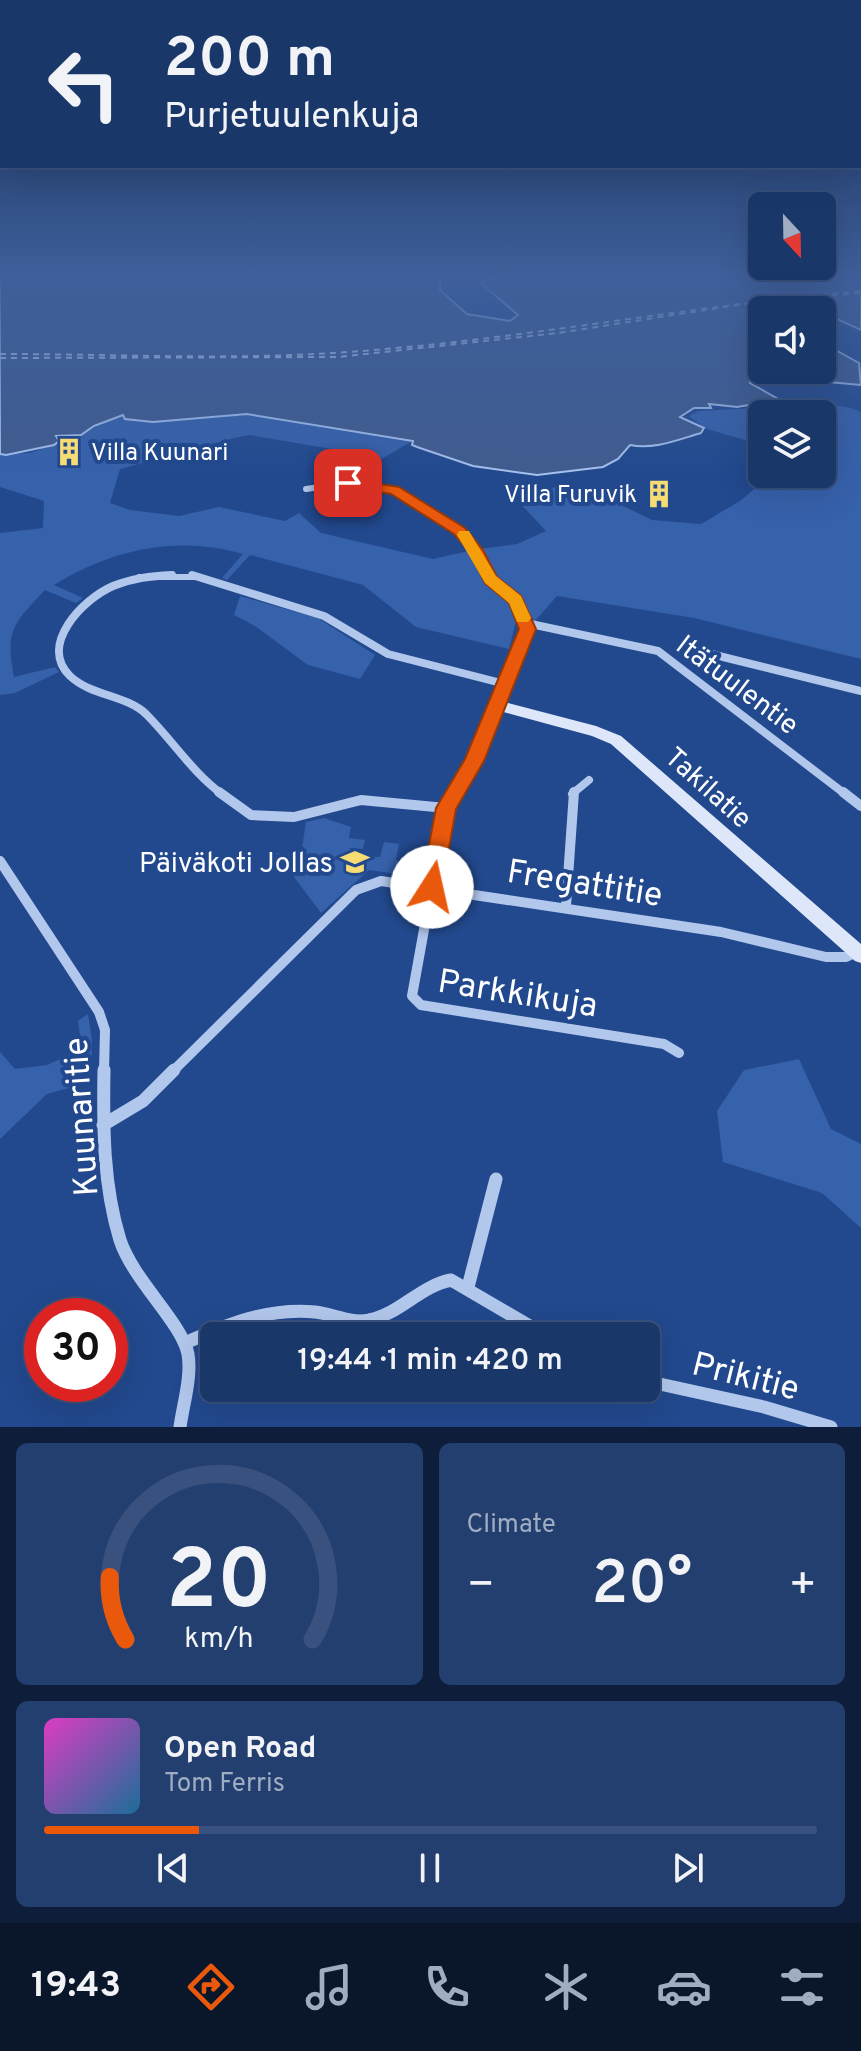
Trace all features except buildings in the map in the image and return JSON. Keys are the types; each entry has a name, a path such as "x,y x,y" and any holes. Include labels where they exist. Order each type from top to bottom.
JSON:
{"street":[{"path":"306,489 348,483 394,490 466,536 490,579 516,600 528,629 467,777 446,808 432,887"},
{"path":"446,808 361,800 294,817 251,815 215,789 143,711 82,685 68,674 59,656 62,634 86,602 111,587 143,576 191,575 324,616 388,654 505,684"},
{"name":"Itätuulentie","path":"526,623 658,651 861,806"},
{"path":"711,654 861,691"},
{"name":"Takilatie","path":"497,705 596,731 616,740 860,953"},
{"path":"566,906 572,794 589,780"},
{"name":"Kuunaritie","path":"0,861 99,1012 105,1030 103,1125 108,1179 123,1249 137,1278 185,1343"},
{"name":"Fregattitie","path":"103,1125 143,1101 356,890 381,881 566,906 721,932 826,957 860,953"},
{"name":"Parkkikuja","path":"432,887 412,989 415,1003 664,1044 679,1053"},
{"path":"468,1287 496,1179"},
{"path":"180,1427 189,1358 185,1343 242,1318 287,1310 368,1321 389,1312 408,1296 436,1281 451,1280 524,1322"},
{"name":"Prikitie","path":"660,1384 764,1407 831,1427"}],"shaded area":[{"path":"0,342 748,342 748,384 780,400 748,400 748,405 737,407 709,404 711,408 694,408 680,417 704,428 701,433 657,445 630,445 618,459 603,467 537,475 473,466 412,445 413,441 247,414 153,422 125,419 123,415 94,426 81,435 56,436 59,441 54,445 0,454"},
{"path":"836,350 859,363 861,385 836,383"},
{"path":"836,406 861,412 861,659 694,618 557,596 535,621 494,579 479,549 517,544 546,531 500,482 527,490 580,485 652,520 701,524 755,488 836,488"},
{"path":"748,408 748,441 704,428 689,416 698,411"},
{"path":"247,414 413,441 361,470 331,482 349,452 250,435 234,438 120,469 110,503 130,510 179,516 219,507 285,521 299,513 321,533 433,559 473,550 488,582 512,601 517,617 509,649 416,627 363,585 250,555 227,580 222,578 243,554 218,548 169,546 122,554 54,585 83,598 76,603 45,590 25,611 14,629 11,661 14,677 55,667 59,672 15,693 0,695 0,533 43,528 44,501 0,487 0,454 30,453 123,415 153,422"},
{"path":"240,596 318,618 375,655 360,679 308,665 255,626 234,615"},
{"path":"324,818 351,827 349,838 365,840 363,849 350,848 349,855 380,857 384,842 399,844 396,860 413,865 411,876 369,870 321,913 276,853 301,855 306,822"},
{"path":"88,1014 92,1040 91,1082 47,1094 0,1139 0,1052 15,1069 47,1065 82,1049 78,1021"},
{"path":"799,1059 831,1129 861,1144 861,1228 822,1193 723,1162 717,1111 744,1070"}],"ferry route":[{"path":"0,354 292,355 459,342"},
{"path":"0,358 338,357 479,342"}],"slow traffic":[{"path":"464,535 476,550 490,579 516,600 523,618"}],"place":[{"name":"Villa Kuunari","path":"69,452"},
{"name":"Villa Furuvik","path":"659,494"},
{"name":"Päiväkoti Jollas","path":"355,862"}],"route":[{"path":"348,483 394,490 459,531 470,540 490,579 516,600 528,629 467,777 446,808 432,887"}]}
